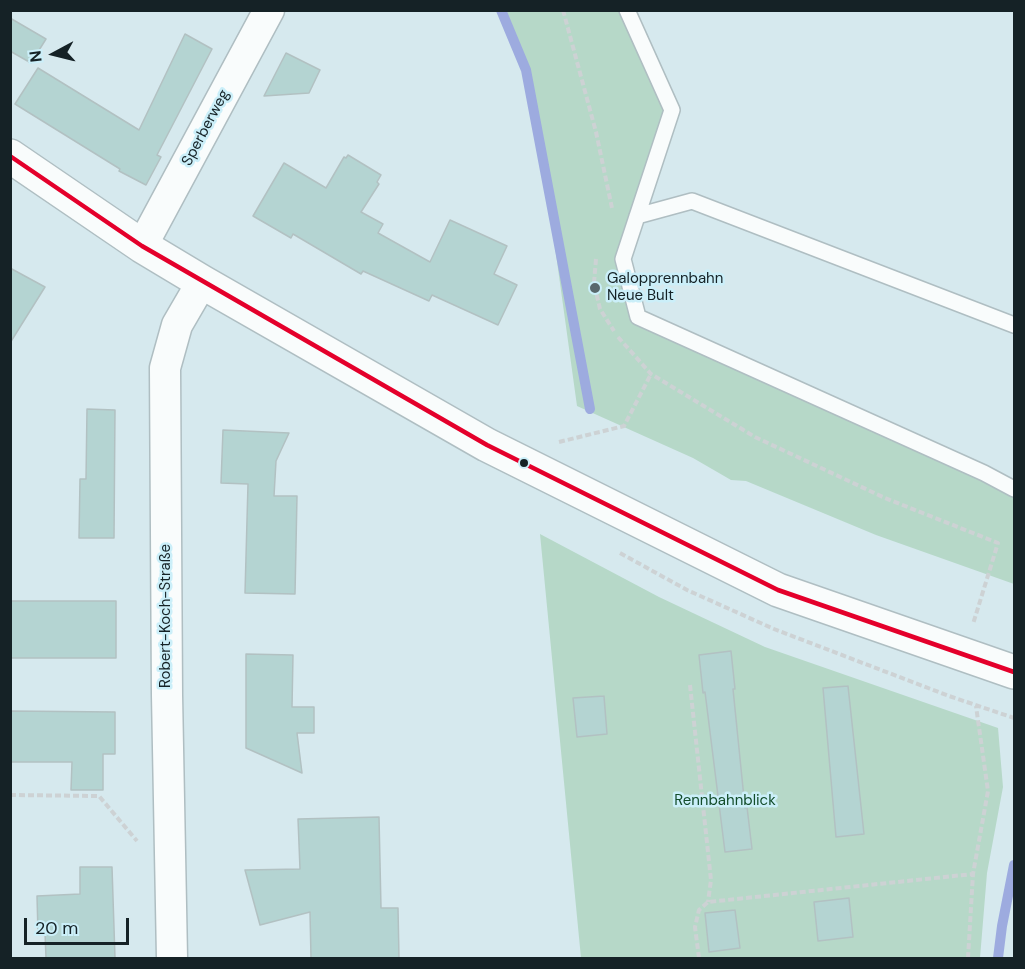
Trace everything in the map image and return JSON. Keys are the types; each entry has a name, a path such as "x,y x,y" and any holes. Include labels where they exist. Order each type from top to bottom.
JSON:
{"street":[{"name":"Sperberweg","path":"142,246 269,10"},
{"path":"10,156 142,246 386,389 507,455 778,590 1014,672"},
{"name":"Robert-Koch-Straße","path":"172,958 165,368 177,325 202,282"}],"lane":[{"path":"627,10 672,110 623,260 638,317 973,468 1014,489"},
{"path":"637,216 692,201 1014,325"}],"path":[{"path":"563,10 596,132 613,213"},
{"path":"596,248 594,283 600,309 615,333 651,374 755,437 885,498 998,543 949,696 1014,718"},
{"path":"507,455 624,426 651,374"},
{"path":"690,685 711,880 708,902"},
{"path":"968,958 973,874 988,791 976,705"},
{"path":"10,795 99,796 170,881"},
{"path":"699,958 695,927 699,910 708,902 973,874"}],"green space":[{"name":"Galopprennbahn Neue Bult","path":"499,11 627,11 672,110 623,259 638,317 1014,489 1014,584 876,535 746,481 731,480 693,458 577,406 550,211 524,61"},
{"name":"Rennbahnblick","path":"540,534 659,597 765,647 998,728 1003,787 987,873 980,958 581,958"}],"building":[{"path":"10,18 46,39 31,63 10,51"},
{"path":"185,34 212,49 157,155 161,157 146,185 119,171 120,169 15,104 38,68 139,130"},
{"path":"286,53 320,70 309,93 264,96"},
{"path":"348,155 381,175 377,182 379,184 361,212 383,224 378,233 430,262 450,220 507,246 494,274 517,285 498,325 432,295 429,301 363,271 361,274 293,234 291,238 253,216 284,163 326,188 344,157"},
{"path":"10,268 45,287 10,343"},
{"path":"87,409 115,410 114,538 79,538 80,479 86,479"},
{"path":"223,430 289,433 276,461 274,496 297,496 295,594 245,593 248,484 221,483"},
{"path":"10,601 116,601 116,658 10,658"},
{"path":"731,651 745,808 747,807 752,849 725,852 699,655"},
{"path":"246,654 293,655 292,707 314,707 314,733 297,733 302,773 246,748"},
{"path":"848,686 864,834 836,837 823,688"},
{"path":"604,696 607,734 577,737 573,698"},
{"path":"10,711 115,712 115,754 103,754 103,790 71,790 72,762 10,762"},
{"path":"379,817 381,908 398,908 399,958 311,958 310,912 260,925 245,870 300,869 298,819"},
{"path":"80,867 112,867 115,958 46,958 45,933 38,933 37,896 80,894"},
{"path":"849,898 853,937 818,941 814,902"},
{"path":"735,910 740,948 709,952 705,913"}],"waterway":[{"path":"501,10 526,70 590,409"},
{"path":"998,958 1014,865"}],"transit line":[{"path":"10,156 142,246 487,445 778,590 1014,672"}],"place":[{"name":"Galopprennbahn Neue Bult","path":"595,288"}]}
